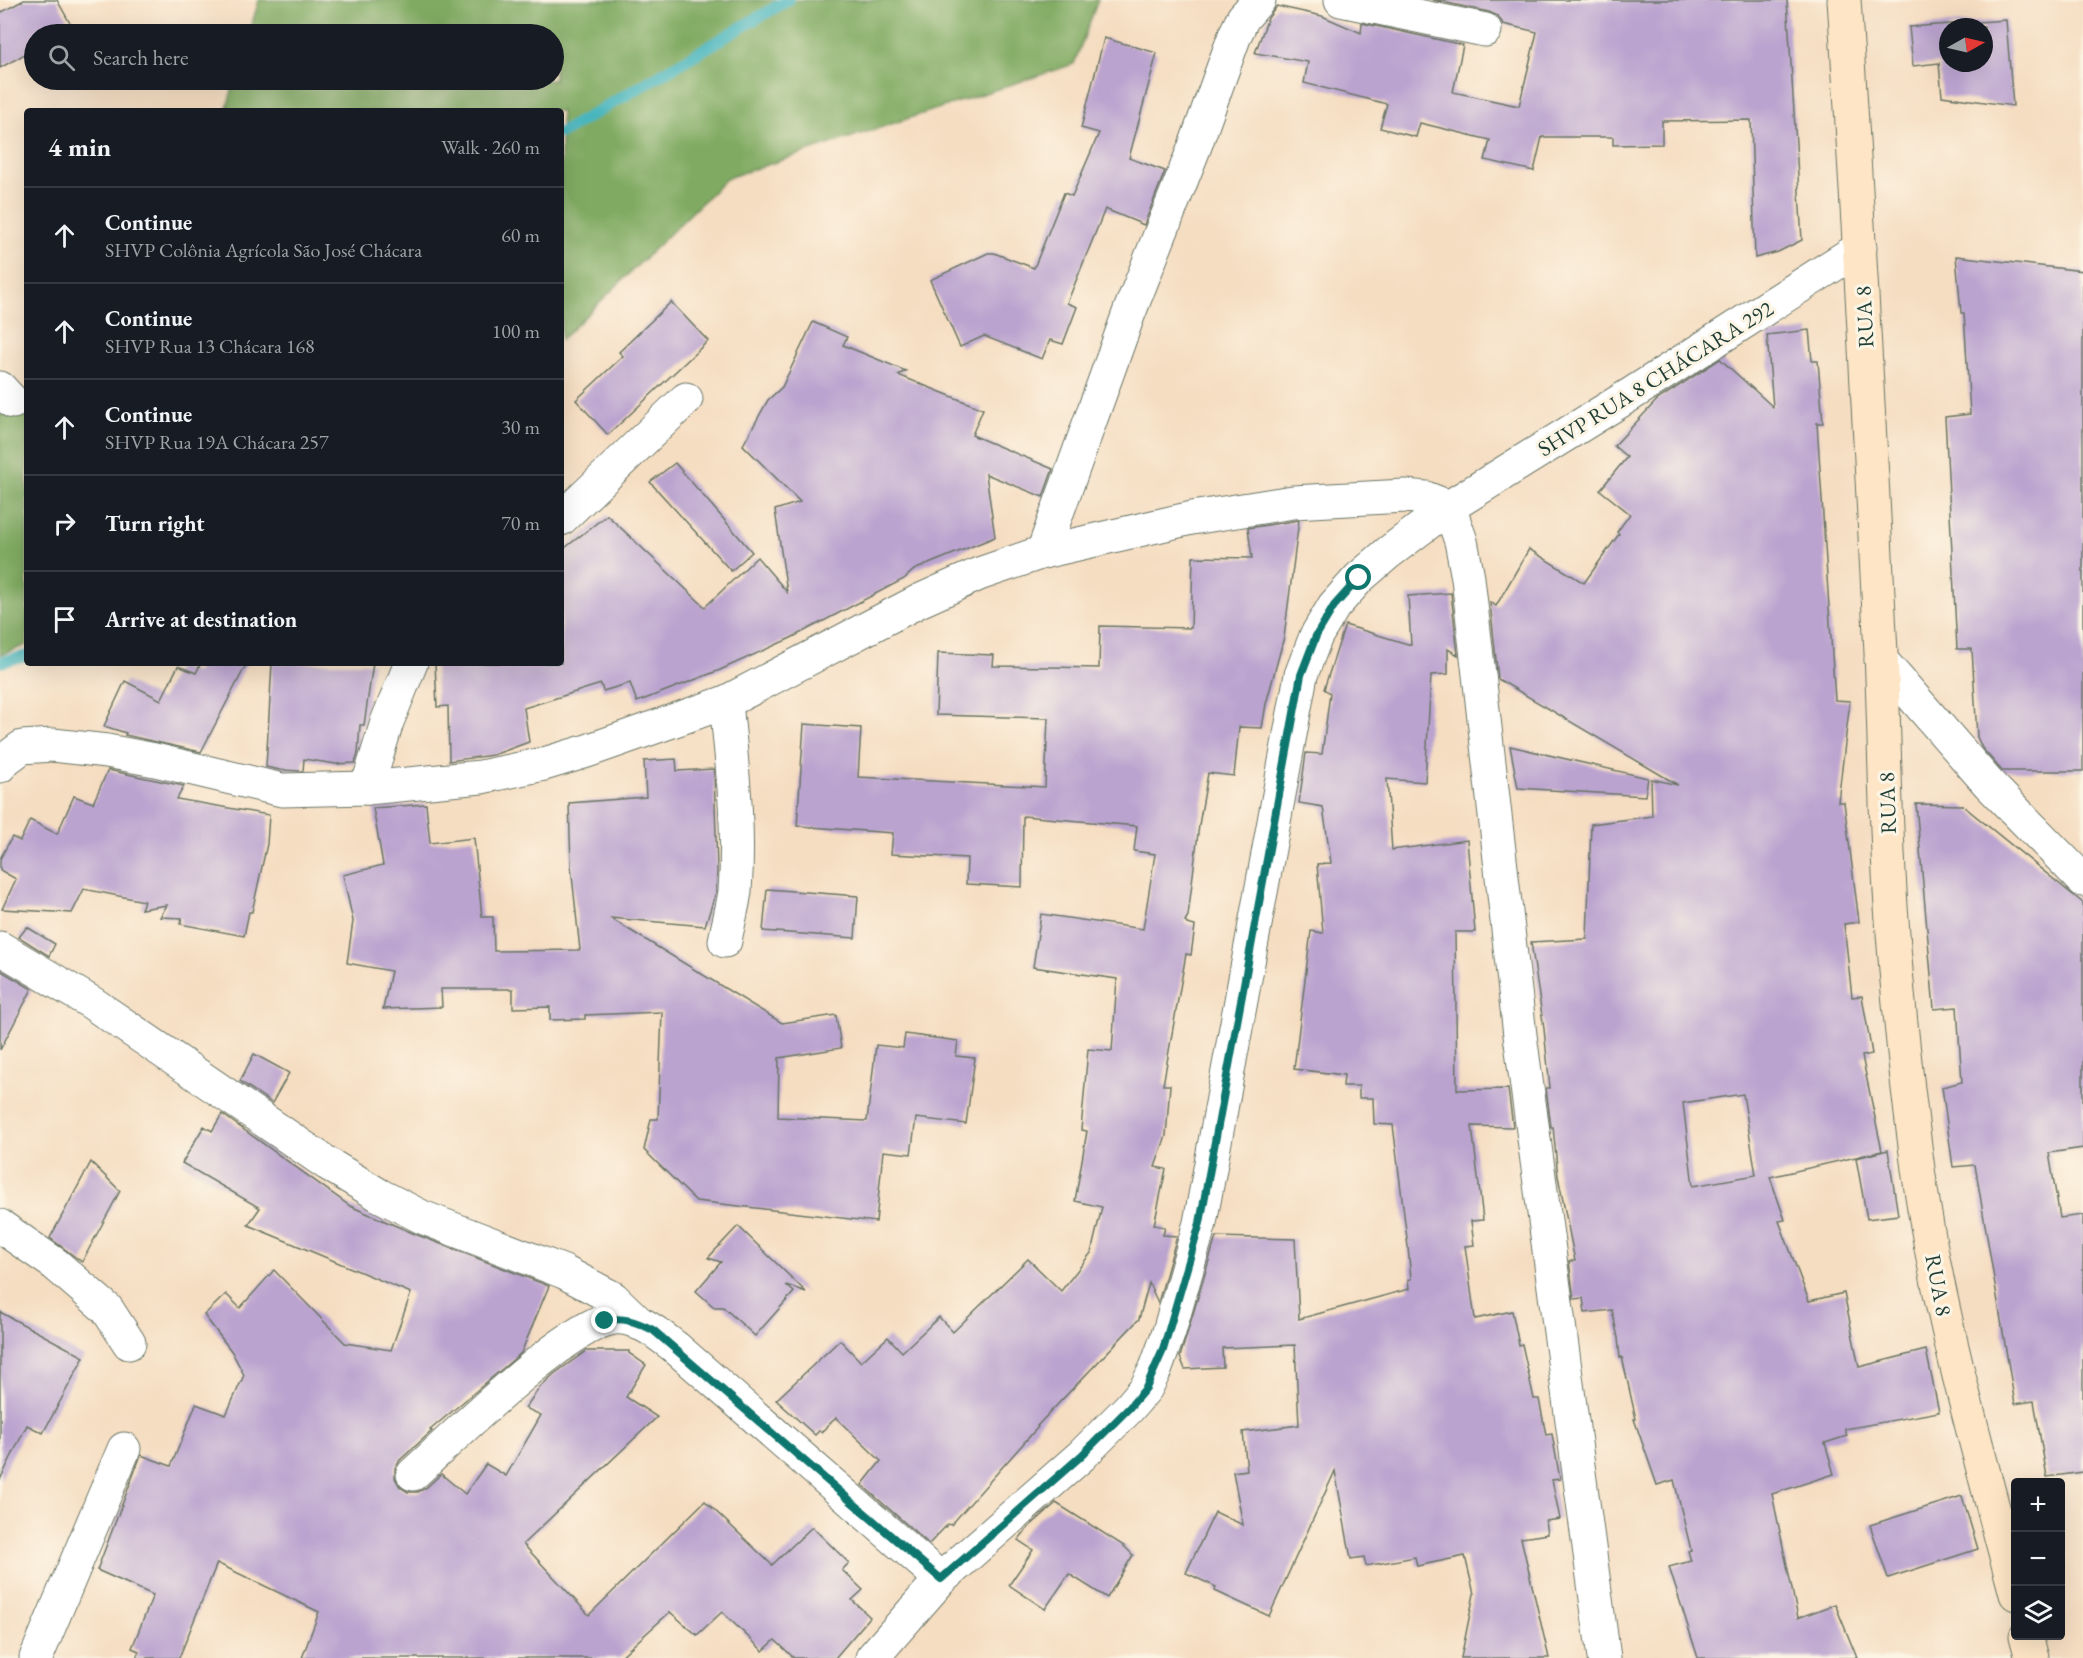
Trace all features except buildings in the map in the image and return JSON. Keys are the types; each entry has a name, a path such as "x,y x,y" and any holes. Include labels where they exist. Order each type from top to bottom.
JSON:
{"street":[{"path":"1043,552 1129,313 1195,146 1231,45 1243,18 1259,0"},
{"path":"1341,0 1485,30"},
{"name":"RUA 8","path":"1844,0 1860,248 1892,917 1918,1172 1940,1296 1968,1417 2014,1586"},
{"name":"SHVP RUA 8 CHÁCARA 292","path":"872,1658 941,1579 1081,1456 1146,1388 1169,1332 1200,1223 1301,675 1316,636 1334,606 1359,578 1388,553 1449,507 1860,248"},
{"path":"564,516 686,399"},
{"path":"0,766 22,747 53,745 107,751 155,760 282,790 367,788 481,777 544,764 587,751 726,702 919,601 979,574 1043,552 1192,518 1293,502 1405,496 1426,498 1449,507 1461,541 1468,578 1520,1035 1604,1658"},
{"path":"1881,660 1988,783 2083,880"},
{"path":"367,788 387,722 410,666"},
{"path":"725,940 735,893 737,849 736,808 726,702"},
{"path":"0,948 92,1003 328,1164 379,1195 422,1217 564,1272 613,1298 640,1324"},
{"path":"0,1226 55,1264 107,1309 129,1343"},
{"path":"413,1474 515,1382 587,1328 614,1318 640,1324 653,1330 675,1347 941,1579"},
{"path":"36,1658 124,1449"},
{"path":"2027,1640 2032,1658"}],"green space":[{"path":"259,0 1098,0 1074,64 727,178 564,337 564,108 227,108 232,90 564,90 564,24 252,24"},
{"path":"24,396 24,646 0,655 0,400"}],"waterway":[{"path":"564,131 788,0"},
{"path":"0,662 24,657"}],"route":[{"path":"605,1321 621,1318 653,1330 941,1579 1081,1456 1146,1388 1169,1332 1200,1223 1301,675 1316,636 1334,606 1359,578"}]}
